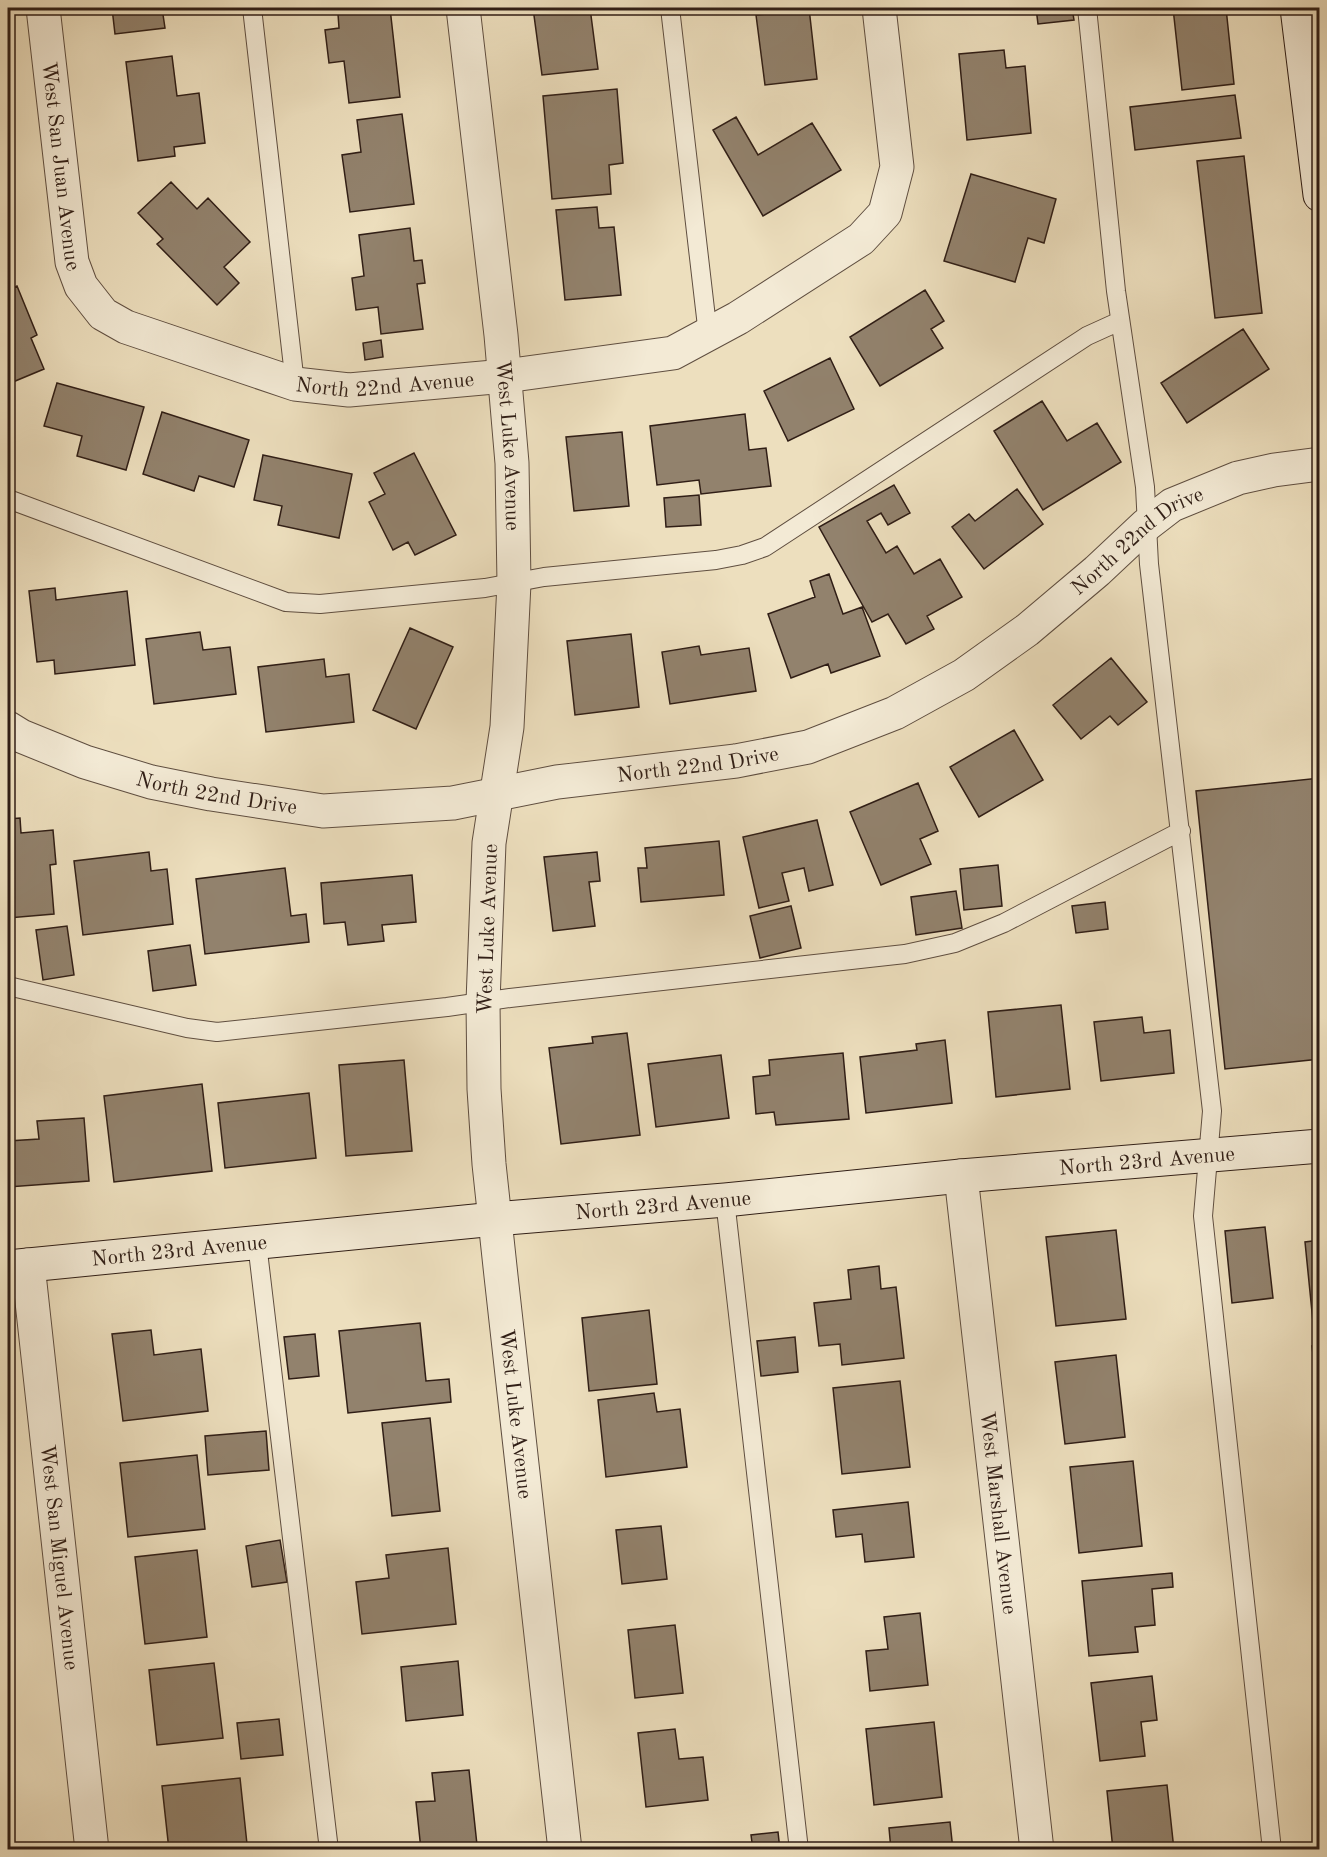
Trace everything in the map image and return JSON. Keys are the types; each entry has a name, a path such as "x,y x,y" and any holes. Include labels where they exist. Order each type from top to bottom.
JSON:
{"street":[{"name":"West San Juan Avenue","path":"43,8 72,262 81,286 103,314"},
{"name":"West Luke Avenue","path":"463,8 505,376 512,463 514,583 507,727 489,843 483,1002 485,1099 495,1219 565,1850"},
{"name":"North 22nd Avenue","path":"103,314 126,327 295,384 349,390 505,376 673,353 747,312 861,239 885,213 897,167 879,8"},
{"path":"1297,8 1320,195"},
{"name":"North 22nd Drive","path":"8,728 21,736 85,762 151,782 211,794 323,811 453,803 557,783 736,761 808,747 895,713 964,675 1028,630 1146,525 1172,505 1238,478 1274,470 1320,464"},
{"name":"North 23rd Avenue","path":"18,1266 961,1176 1320,1146"},
{"name":"West Marshall Avenue","path":"961,1176 1037,1850"},
{"name":"West San Miguel Avenue","path":"18,1266 92,1850"}],"lane":[{"path":"252,8 295,384"},
{"path":"670,8 708,335"},
{"path":"1087,8 1120,321 1145,487 1149,564 1212,1111 1203,1216 1272,1850"},
{"path":"8,499 286,602 320,604 485,588 544,578 716,560 742,555 765,547 1087,336 1120,321"},
{"path":"8,986 187,1028 217,1032 904,954 955,943 1004,923 1181,831"},
{"path":"725,1200 799,1850"},
{"path":"257,1243 329,1850"}],"building":[{"path":"112,8 162,8 165,28 115,34"},
{"path":"390,8 400,97 349,103 344,61 329,63 325,30 339,28 338,14"},
{"path":"533,8 590,8 598,69 542,75"},
{"path":"765,8 809,8 817,79 765,85 756,15 766,14"},
{"path":"954,8 997,8 955,13"},
{"path":"1036,8 1072,8 1074,20 1038,24"},
{"path":"1173,8 1226,8 1234,84 1182,90"},
{"path":"1004,50 1006,68 1025,66 1031,133 967,140 959,54"},
{"path":"172,56 177,96 199,93 205,143 174,147 175,156 138,161 126,62"},
{"path":"617,89 623,163 609,165 611,194 552,199 543,96"},
{"path":"1235,95 1241,138 1135,150 1130,107"},
{"path":"402,114 414,204 350,212 342,155 361,152 357,120"},
{"path":"736,117 758,155 812,123 841,170 763,216 713,130"},
{"path":"1244,156 1262,313 1215,318 1197,161"},
{"path":"971,174 1056,199 1044,243 1028,238 1015,282 944,261"},
{"path":"171,182 197,209 208,198 250,242 224,267 239,283 217,305 157,244 163,239 138,213"},
{"path":"597,207 599,228 614,227 621,295 565,300 556,210"},
{"path":"410,228 414,261 422,260 425,283 417,284 423,329 381,334 378,307 356,310 352,278 364,276 359,235"},
{"path":"17,286 37,335 31,338 44,369 8,384 8,290"},
{"path":"925,290 944,321 931,329 943,348 880,386 850,337"},
{"path":"1243,329 1269,369 1187,423 1161,383"},
{"path":"381,340 383,357 365,360 363,343"},
{"path":"830,358 854,409 788,441 764,391"},
{"path":"57,383 144,407 126,470 77,456 82,436 44,426"},
{"path":"1042,401 1067,441 1097,423 1121,462 1043,510 994,431"},
{"path":"162,412 249,440 234,487 199,476 194,491 143,474"},
{"path":"745,414 749,450 766,448 771,486 701,494 699,480 657,485 650,426"},
{"path":"622,432 629,506 574,511 566,437"},
{"path":"414,453 456,535 415,555 408,542 393,550 369,502 385,494 374,473"},
{"path":"263,455 352,474 339,538 278,525 282,506 254,500"},
{"path":"894,485 910,513 888,525 881,513 867,521 886,553 897,546 914,574 940,559 962,597 927,616 934,629 906,644 888,614 872,622 819,527"},
{"path":"1017,489 1043,524 984,569 952,527 969,514 975,521"},
{"path":"699,495 701,525 666,527 664,498"},
{"path":"8,543 14,585 8,586"},
{"path":"829,574 843,614 862,607 880,656 831,673 828,664 791,678 768,614 815,597 810,581"},
{"path":"55,588 56,600 127,591 135,665 55,674 54,660 37,662 29,591"},
{"path":"410,628 453,647 416,729 373,710"},
{"path":"200,632 203,650 230,647 236,694 154,704 146,639"},
{"path":"631,634 639,707 575,715 567,641"},
{"path":"699,646 701,655 749,648 756,691 670,704 662,652"},
{"path":"1111,658 1147,702 1118,725 1110,716 1081,739 1053,705"},
{"path":"324,659 326,677 349,674 354,722 266,732 258,667"},
{"path":"1014,730 1043,780 979,817 950,767"},
{"path":"1320,778 1320,1059 1225,1069 1196,791"},
{"path":"918,783 938,831 920,839 931,864 881,885 850,812"},
{"path":"20,818 21,833 53,830 56,864 50,865 54,914 8,918 8,819"},
{"path":"817,820 833,885 809,891 804,868 782,873 789,901 759,908 743,837"},
{"path":"719,841 724,895 641,902 638,868 647,868 645,848"},
{"path":"149,852 151,871 167,869 173,924 83,935 74,861"},
{"path":"597,852 600,881 589,882 595,926 553,931 544,857"},
{"path":"998,865 1002,906 964,910 960,869"},
{"path":"285,868 291,916 306,914 309,942 205,954 196,879"},
{"path":"412,875 416,922 382,925 384,941 348,945 345,922 324,924 321,883"},
{"path":"956,891 962,928 916,935 911,897"},
{"path":"1105,902 1108,929 1076,933 1072,906"},
{"path":"791,906 801,948 760,958 750,916"},
{"path":"67,926 74,975 43,980 36,930"},
{"path":"190,945 196,985 153,991 148,951"},
{"path":"1061,1005 1070,1089 996,1097 988,1012"},
{"path":"1142,1017 1144,1033 1170,1030 1174,1073 1101,1081 1094,1022"},
{"path":"627,1033 640,1135 561,1144 549,1048 593,1043 592,1037"},
{"path":"945,1040 952,1103 866,1113 860,1057 917,1050 916,1044"},
{"path":"843,1053 849,1119 776,1125 774,1112 756,1114 753,1077 770,1075 769,1060"},
{"path":"721,1055 729,1118 656,1127 648,1064"},
{"path":"404,1060 412,1151 346,1156 339,1065"},
{"path":"202,1084 212,1171 114,1182 104,1096"},
{"path":"309,1093 316,1158 225,1168 218,1103"},
{"path":"84,1118 89,1181 8,1187 8,1141 39,1139 37,1121"},
{"path":"1265,1227 1273,1298 1232,1303 1225,1231"},
{"path":"1116,1230 1126,1319 1056,1326 1046,1237"},
{"path":"1320,1240 1320,1322 1313,1322 1305,1242"},
{"path":"879,1266 881,1289 896,1287 904,1358 842,1365 840,1344 819,1346 814,1303 851,1299 848,1270"},
{"path":"649,1310 657,1384 589,1391 582,1318"},
{"path":"420,1323 426,1381 449,1379 451,1402 348,1413 339,1331"},
{"path":"151,1330 154,1355 201,1349 208,1411 123,1421 112,1334"},
{"path":"315,1334 319,1376 289,1379 284,1337"},
{"path":"795,1337 798,1372 761,1376 757,1341"},
{"path":"1320,1345 1320,1415 1312,1346"},
{"path":"1116,1355 1125,1437 1065,1444 1055,1362"},
{"path":"900,1381 910,1467 842,1474 833,1388"},
{"path":"654,1393 657,1412 680,1409 687,1467 606,1477 598,1400"},
{"path":"430,1418 440,1511 392,1516 382,1423"},
{"path":"266,1431 269,1470 208,1475 205,1436"},
{"path":"197,1455 205,1529 128,1537 120,1463"},
{"path":"1133,1461 1142,1546 1079,1553 1070,1467"},
{"path":"908,1502 914,1557 865,1562 862,1534 836,1537 833,1510"},
{"path":"661,1526 667,1579 622,1584 616,1530"},
{"path":"280,1540 287,1582 252,1587 246,1546"},
{"path":"448,1548 456,1624 362,1634 356,1582 389,1578 386,1555"},
{"path":"197,1550 207,1637 145,1644 135,1557"},
{"path":"1172,1573 1173,1587 1152,1589 1155,1625 1135,1627 1138,1652 1089,1656 1082,1581"},
{"path":"920,1613 928,1685 870,1691 866,1651 888,1649 884,1617"},
{"path":"675,1625 683,1693 635,1698 628,1630"},
{"path":"458,1661 463,1715 406,1721 401,1667"},
{"path":"214,1663 223,1738 157,1745 149,1670"},
{"path":"1152,1676 1157,1720 1141,1722 1145,1756 1100,1761 1091,1683"},
{"path":"279,1719 283,1755 241,1759 237,1723"},
{"path":"934,1722 942,1797 874,1805 866,1729"},
{"path":"675,1729 679,1759 703,1757 708,1800 646,1807 638,1733"},
{"path":"469,1770 477,1845 421,1850 416,1802 435,1801 432,1773"},
{"path":"240,1778 247,1844 169,1850 162,1786"},
{"path":"1167,1785 1174,1850 1113,1850 1107,1791"},
{"path":"9,1819 12,1850 8,1850"},
{"path":"950,1822 953,1850 891,1850 889,1828"},
{"path":"778,1832 780,1850 753,1850 751,1835"}]}
